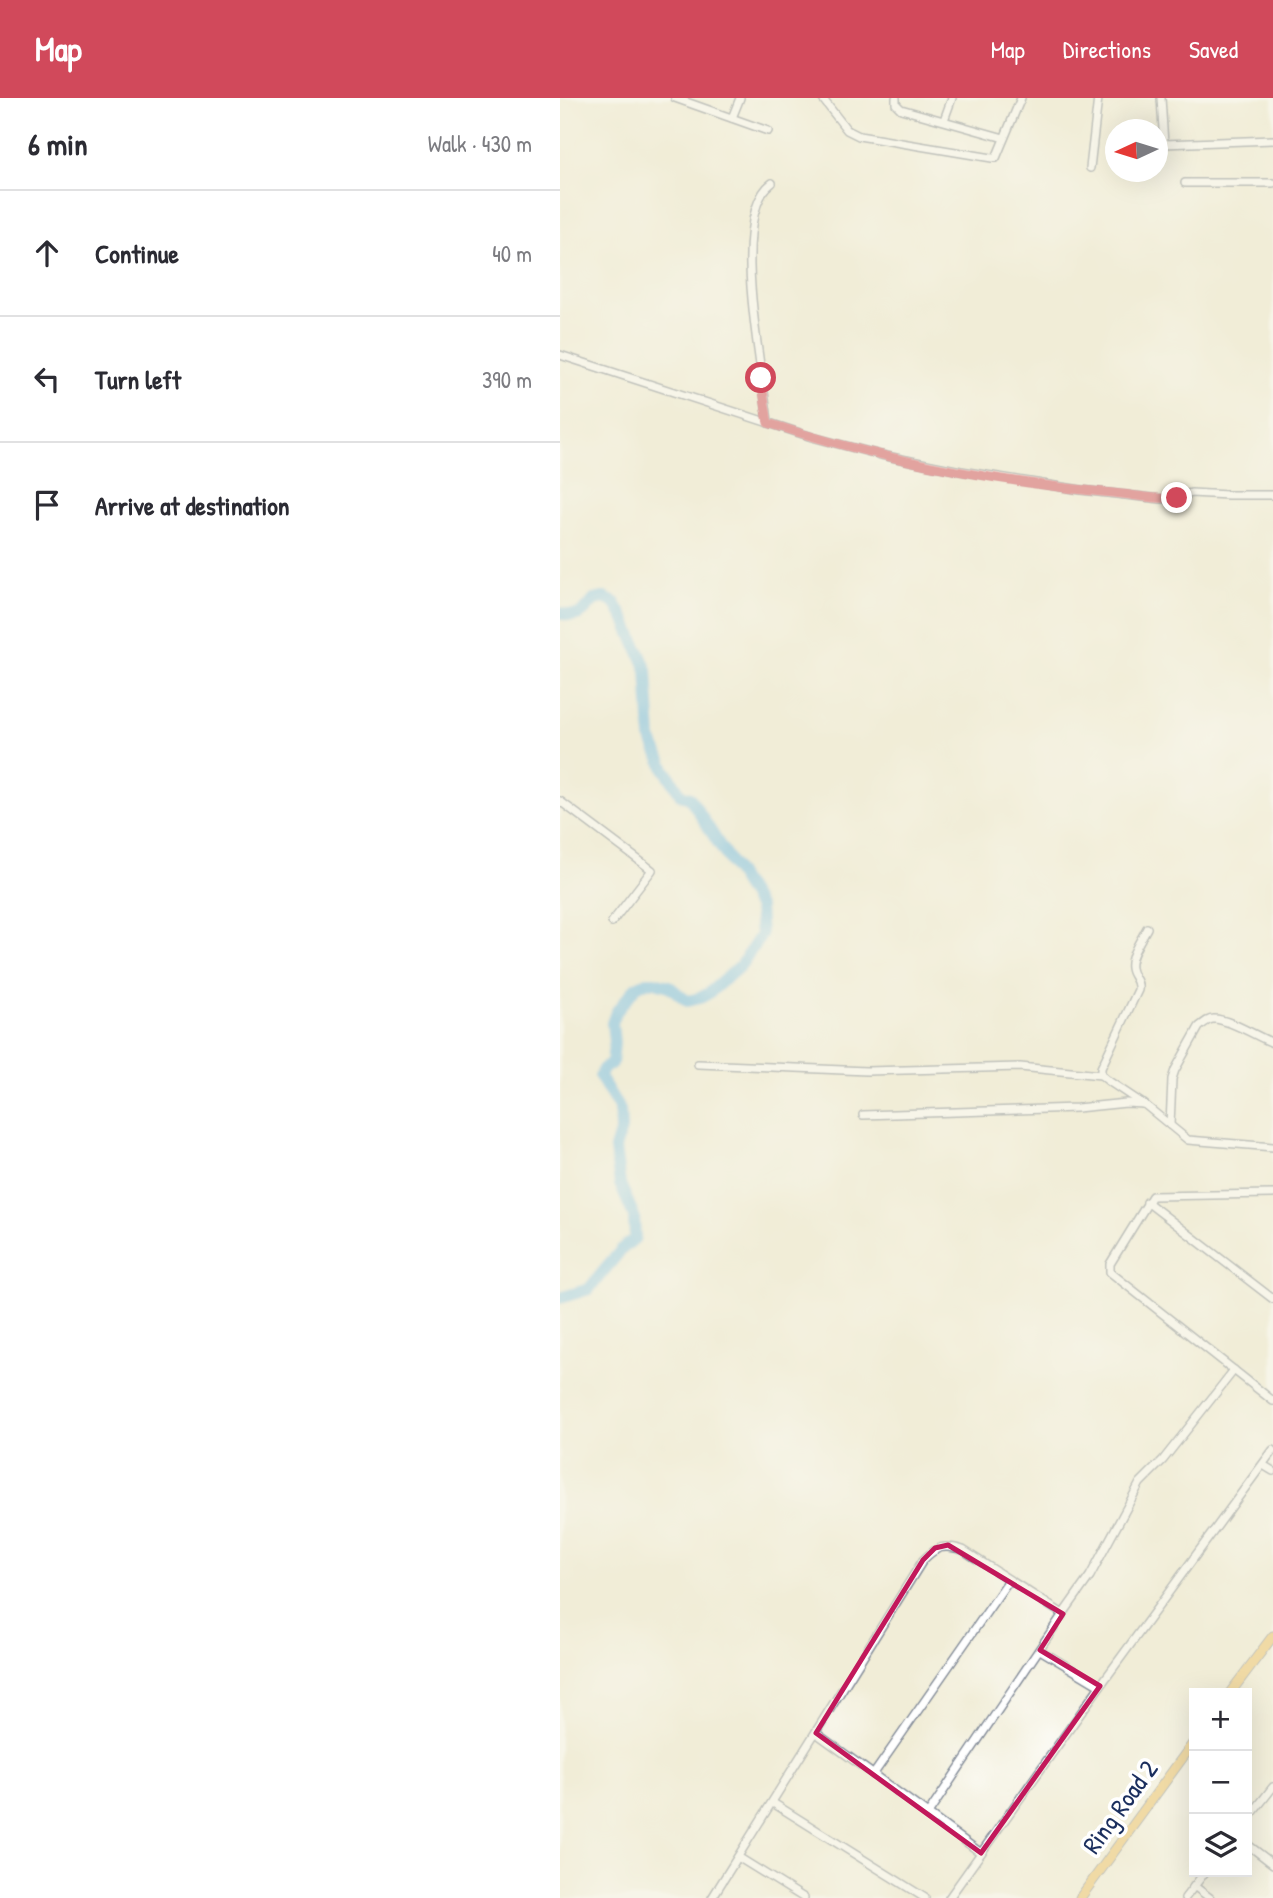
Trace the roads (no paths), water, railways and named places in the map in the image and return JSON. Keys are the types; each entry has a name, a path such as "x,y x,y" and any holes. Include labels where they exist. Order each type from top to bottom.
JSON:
{"main road":[{"path":"1234,1688 1273,1636"},
{"name":"Ring Road 2","path":"1080,1898 1189,1749"}],"street":[{"path":"675,98 768,131"},
{"path":"732,118 740,98"},
{"path":"822,98 847,130 859,136 992,159 996,158 1021,98"},
{"path":"896,98 896,104 901,108 1004,138"},
{"path":"944,120 952,98"},
{"path":"1090,167 1098,98"},
{"path":"1161,98 1164,144 1273,140"},
{"path":"768,423 753,309 751,229 756,205 765,188 772,183"},
{"path":"1185,183 1273,183"},
{"path":"560,355 768,423 881,455 1081,491 1161,499 1177,498 1191,492 1273,495"},
{"path":"560,801 652,870 612,922"},
{"path":"1101,1075 1101,1068 1138,990 1139,983 1131,968 1131,961 1147,928"},
{"path":"1170,1125 1172,1079 1175,1070 1199,1027 1205,1022 1213,1019 1223,1021 1273,1043"},
{"path":"698,1064 867,1071 1020,1067 1101,1075 1144,1104 1178,1135 1188,1140 1273,1147"},
{"path":"863,1115 1144,1104"},
{"path":"1271,1196 1153,1196 1110,1264 1110,1272 1273,1401"},
{"path":"1147,1202 1273,1299"},
{"path":"928,1814 1090,1577 1140,1483 1163,1460 1234,1370"},
{"path":"949,1898 1273,1450"},
{"path":"1263,1465 1273,1471"},
{"path":"712,1898 923,1560 934,1548 948,1545 963,1550 1063,1614"},
{"path":"873,1775 1009,1580"},
{"path":"1040,1650 1100,1686"},
{"path":"816,1733 981,1853"},
{"path":"1252,1814 1272,1790"},
{"path":"773,1802 925,1898"},
{"path":"1252,1848 1273,1864"},
{"path":"738,1857 804,1898"},
{"path":"1185,1898 1201,1877"},
{"path":"1194,1886 1210,1898"}],"waterway":[{"path":"560,613 580,614 594,600 604,598 615,603 647,670 651,738 681,795 690,798 759,908 761,935 741,965 700,998 687,1001 669,986 647,982 636,987 616,1012 612,1023 612,1063 603,1069 600,1077 620,1110 621,1129 615,1149 620,1184 634,1216 635,1238 621,1250 589,1289 560,1298"}]}
